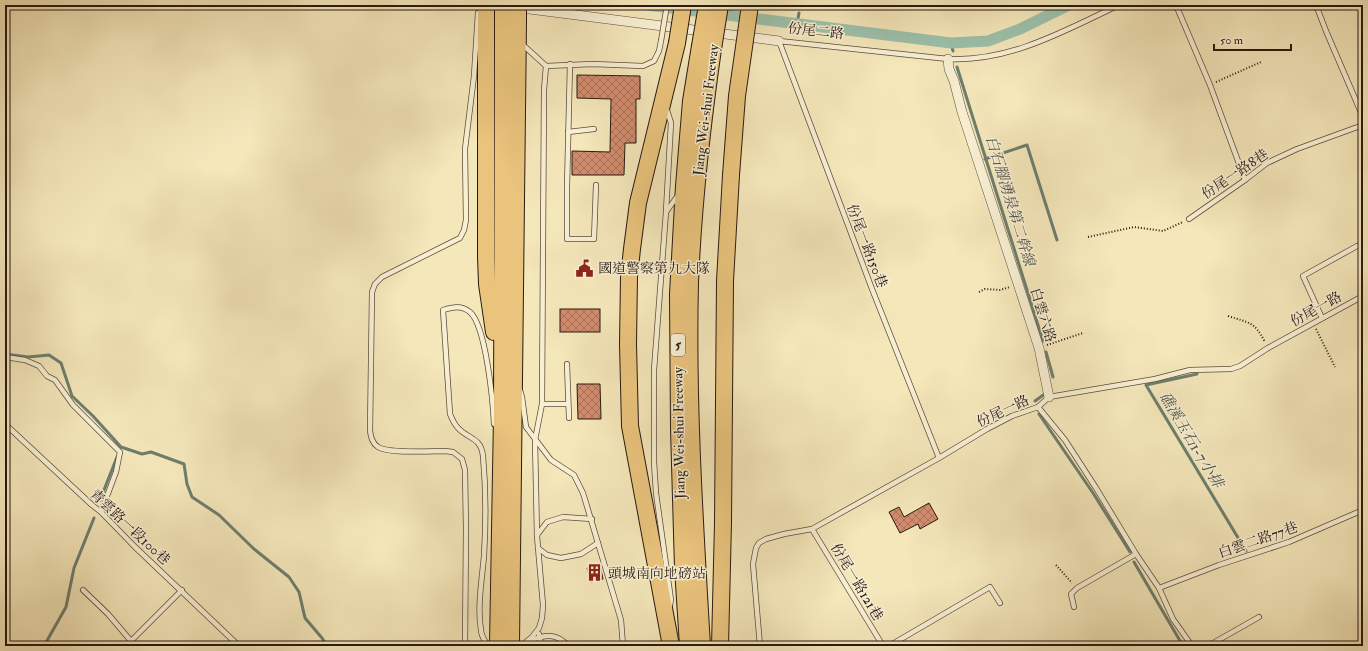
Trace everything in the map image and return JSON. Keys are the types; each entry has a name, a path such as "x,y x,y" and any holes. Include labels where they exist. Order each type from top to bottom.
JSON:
{"highway":[{"path":"486,5 486,257 488,284 497,349 502,415"},
{"path":"506,13 518,5"},
{"path":"671,646 630,426 628,344 630,270 638,203 664,100 669,42 683,5"},
{"name":"Jiang Wei-shui Freeway","path":"702,646 694,500 690,283 696,188 706,93 707,5"},
{"name":"Jiang Wei-shui Freeway","path":"688,646 683,568 678,360 678,294 684,186 691,101 706,47 720,5"},
{"path":"720,646 723,516 725,281 737,96 750,5"},
{"path":"506,13 519,40 515,373 519,645"},
{"path":"498,646 501,532 506,13"}],"street":[{"name":"份尾二路","path":"506,13 779,41"},
{"name":"白雲六路","path":"948,59 949,69 954,81 962,112 1039,348 1049,397"}],"lane":[{"path":"465,646 466,529 464,470 462,459 453,452 445,451 389,450 378,447 372,441 370,431 372,292 375,284 382,277 460,238 464,230 466,220 465,149 474,69 479,5"},
{"path":"519,40 546,66 570,64 615,64 643,66 654,61 669,42 667,5"},
{"name":"份尾二路","path":"779,41 965,60 983,58 1028,46 1057,35 1119,5"},
{"path":"1176,5 1210,86 1246,180"},
{"path":"1316,5 1363,117"},
{"name":"份尾一路150巷","path":"779,41 872,289 939,458"},
{"path":"570,64 567,239 594,240 596,185"},
{"path":"541,646 539,628 543,605 537,536 535,440 542,404 544,90 546,66"},
{"path":"664,100 671,123 654,383 654,476 671,600 666,622"},
{"name":"份尾一路8巷","path":"1189,219 1246,180 1267,163 1363,125"},
{"path":"568,132 594,129"},
{"path":"666,212 684,186"},
{"path":"1322,318 1303,276 1357,246"},
{"name":"份尾一路","path":"760,646 753,564 756,548 759,543 766,539 784,534 812,529 939,458 987,429 1012,416 1038,407 1049,397 1155,379 1190,370 1231,369 1240,366 1268,348 1363,296"},
{"path":"488,646 480,631 480,606 486,512 483,454 480,444 458,429 450,414 443,310 454,306 461,308 470,313 480,330 491,382 495,430"},
{"path":"5,357 25,360 39,366 47,376 55,380 74,406 120,452 116,472 101,512"},
{"path":"567,364 569,418"},
{"path":"515,373 522,397 526,427 551,460 574,475 583,493 621,620 624,646"},
{"path":"542,404 568,404"},
{"path":"1038,407 1065,440 1159,588 1173,619 1192,646"},
{"name":"青雲路一段100巷","path":"5,424 101,512 134,546 182,590 239,646"},
{"path":"496,453 501,532"},
{"name":"白雲二路77巷","path":"1159,588 1219,565 1289,542 1363,510"},
{"path":"537,536 547,522 563,517 592,519"},
{"name":"份尾一路121巷","path":"812,529 883,646"},
{"path":"538,548 547,555 560,558 581,554 598,543"},
{"path":"1074,607 1071,594 1077,588 1136,554"},
{"path":"889,646 990,587 1000,603"},
{"path":"83,590 108,614 131,641 182,590"},
{"path":"1208,646 1258,617"},
{"path":"519,645 532,637 539,628"},
{"path":"519,645 544,635 560,639 568,646"}],"path":[{"path":"1210,86 1261,62"},
{"path":"1088,237 1134,227 1164,231 1189,219"},
{"path":"979,292 985,289 1000,290 1019,285"},
{"path":"1228,316 1252,324 1259,330 1268,348"},
{"path":"1313,323 1335,367"},
{"path":"1039,348 1083,333"},
{"path":"1056,565 1077,588"}],"building":[{"path":"577,75 640,76 640,99 636,99 636,143 625,143 624,175 572,175 572,151 610,152 611,99 577,98"},
{"path":"560,309 600,309 600,332 560,332"},
{"path":"577,384 600,384 601,419 578,419"},
{"path":"929,503 938,519 920,529 918,524 900,533 889,512 899,507 904,517"},
{"name":"頭城南向地磅站","path":"600,565 603,579 591,582 587,568"}],"waterway":[{"path":"647,5 951,43 988,41 1020,29 1069,5"},
{"path":"797,24 799,13"},
{"name":"白石腳湧泉第二幹線","path":"951,43 953,51"},
{"name":"白石腳湧泉第二幹線","path":"957,67 1043,341"},
{"path":"985,159 1027,145 1057,240"},
{"name":"白石腳湧泉第二幹線","path":"1046,352 1053,377"},
{"path":"5,354 28,357 49,355 61,363 72,396 93,416 121,447 142,454 151,452 184,464 187,484 192,497 219,515 254,549 289,577 299,592 305,618 327,646"},
{"name":"礁溪玉石1-7小排","path":"1197,374 1146,385 1246,551"},
{"name":"白石腳湧泉第二幹線","path":"1035,401 1046,393"},
{"name":"白石腳湧泉第二幹線","path":"1039,414 1093,493 1130,552"},
{"path":"100,500 117,457"},
{"path":"44,646 66,607 74,568 94,518"},
{"name":"白石腳湧泉第二幹線","path":"1134,562 1183,646"}],"place":[{"name":"國道警察第九大隊","path":"585,268"},
{"name":"頭城南向地磅站","path":"595,573"}]}
